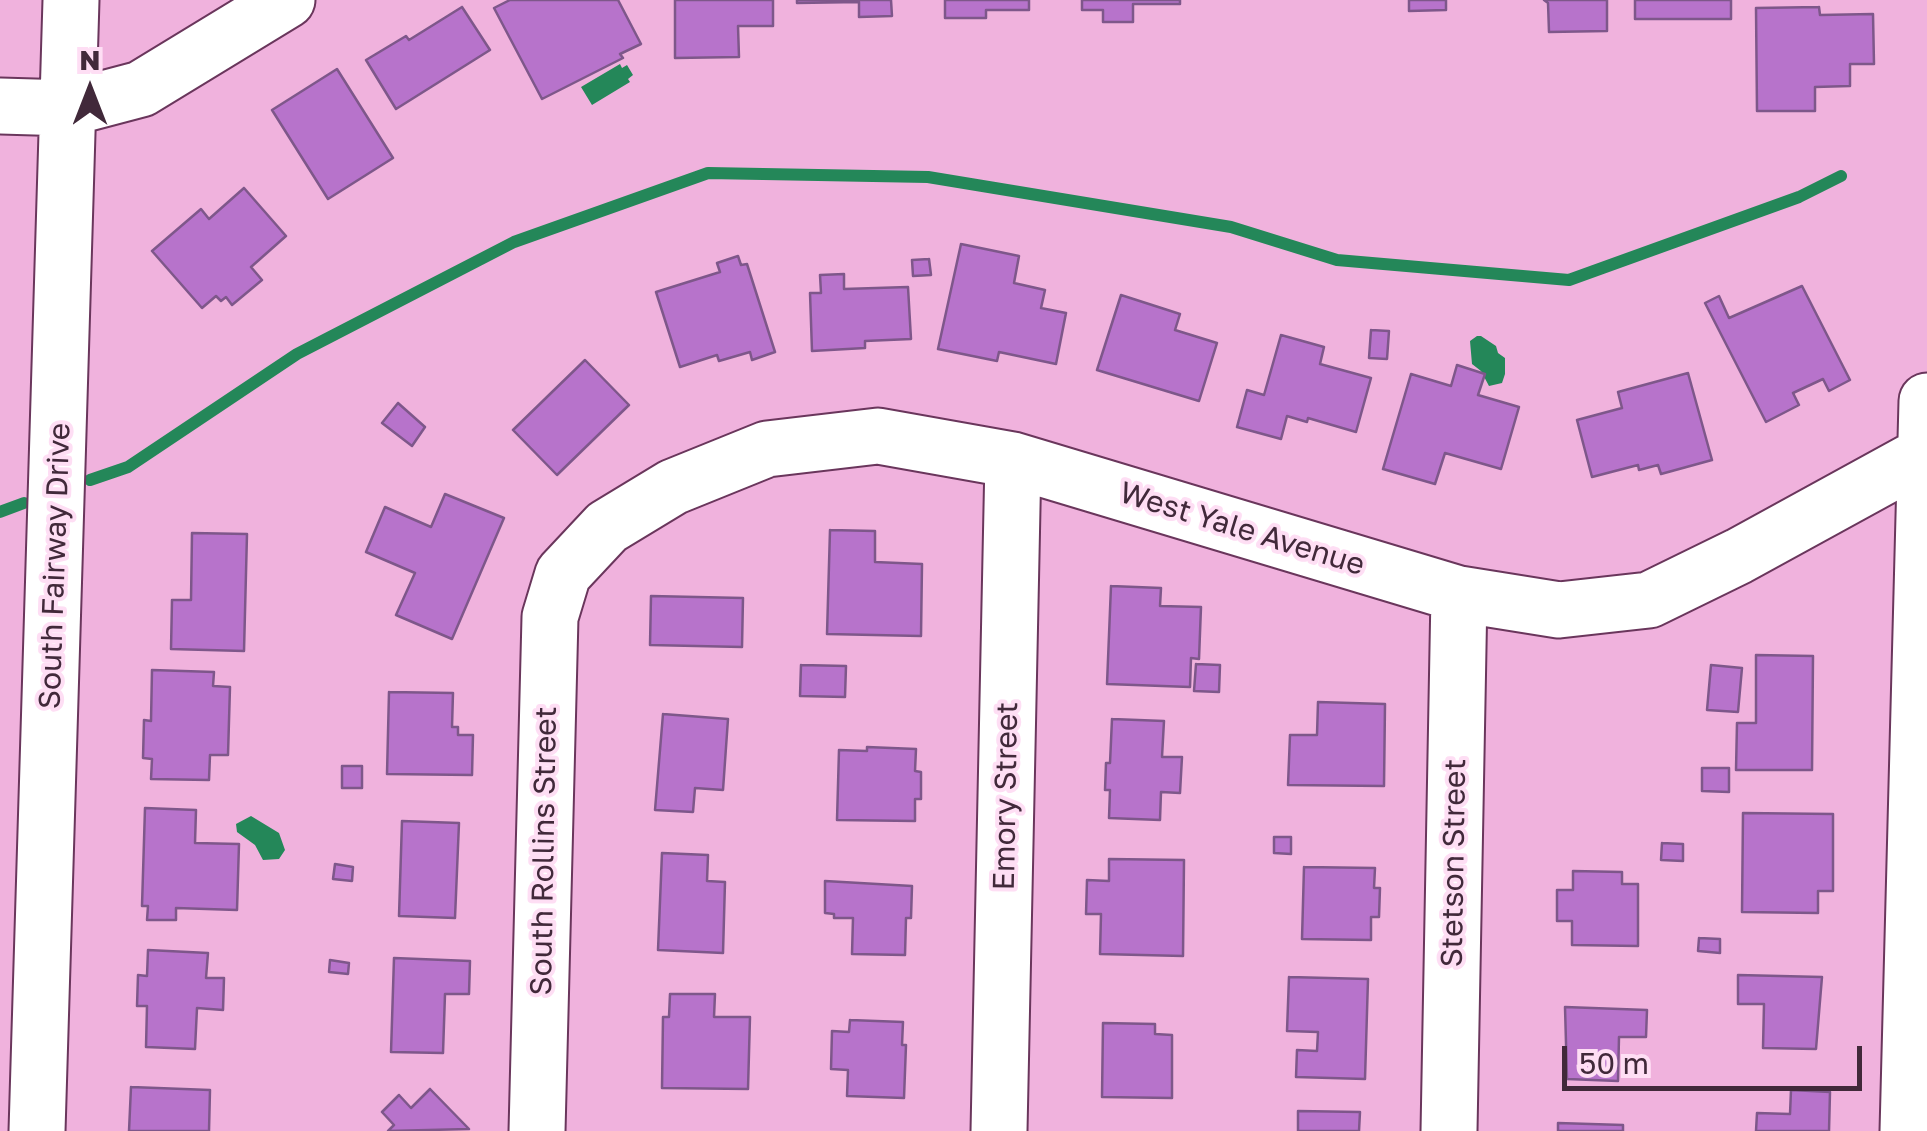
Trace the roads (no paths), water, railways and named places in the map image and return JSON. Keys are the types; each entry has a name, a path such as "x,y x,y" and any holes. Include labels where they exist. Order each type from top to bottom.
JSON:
{"street":[{"name":"South Fairway Drive","path":"37,1131 71,0"},
{"path":"0,106 69,108 141,89 288,0"},
{"path":"1908,1131 1926,427"},
{"name":"West Yale Avenue","path":"563,574 607,527 673,487 767,449 878,436 1013,460 1459,594 1560,610 1649,600 1739,556 1926,427"},
{"name":"Emory Street","path":"999,1131 1013,460"},
{"name":"South Rollins Street","path":"537,1131 550,618 563,574"},
{"name":"Stetson Street","path":"1449,1131 1459,594"}],"waterway":[{"path":"90,480 128,467 297,354 514,242 708,173 928,177 1231,227 1337,260 1569,280 1799,197 1841,176"},
{"path":"0,512 24,503"}]}
